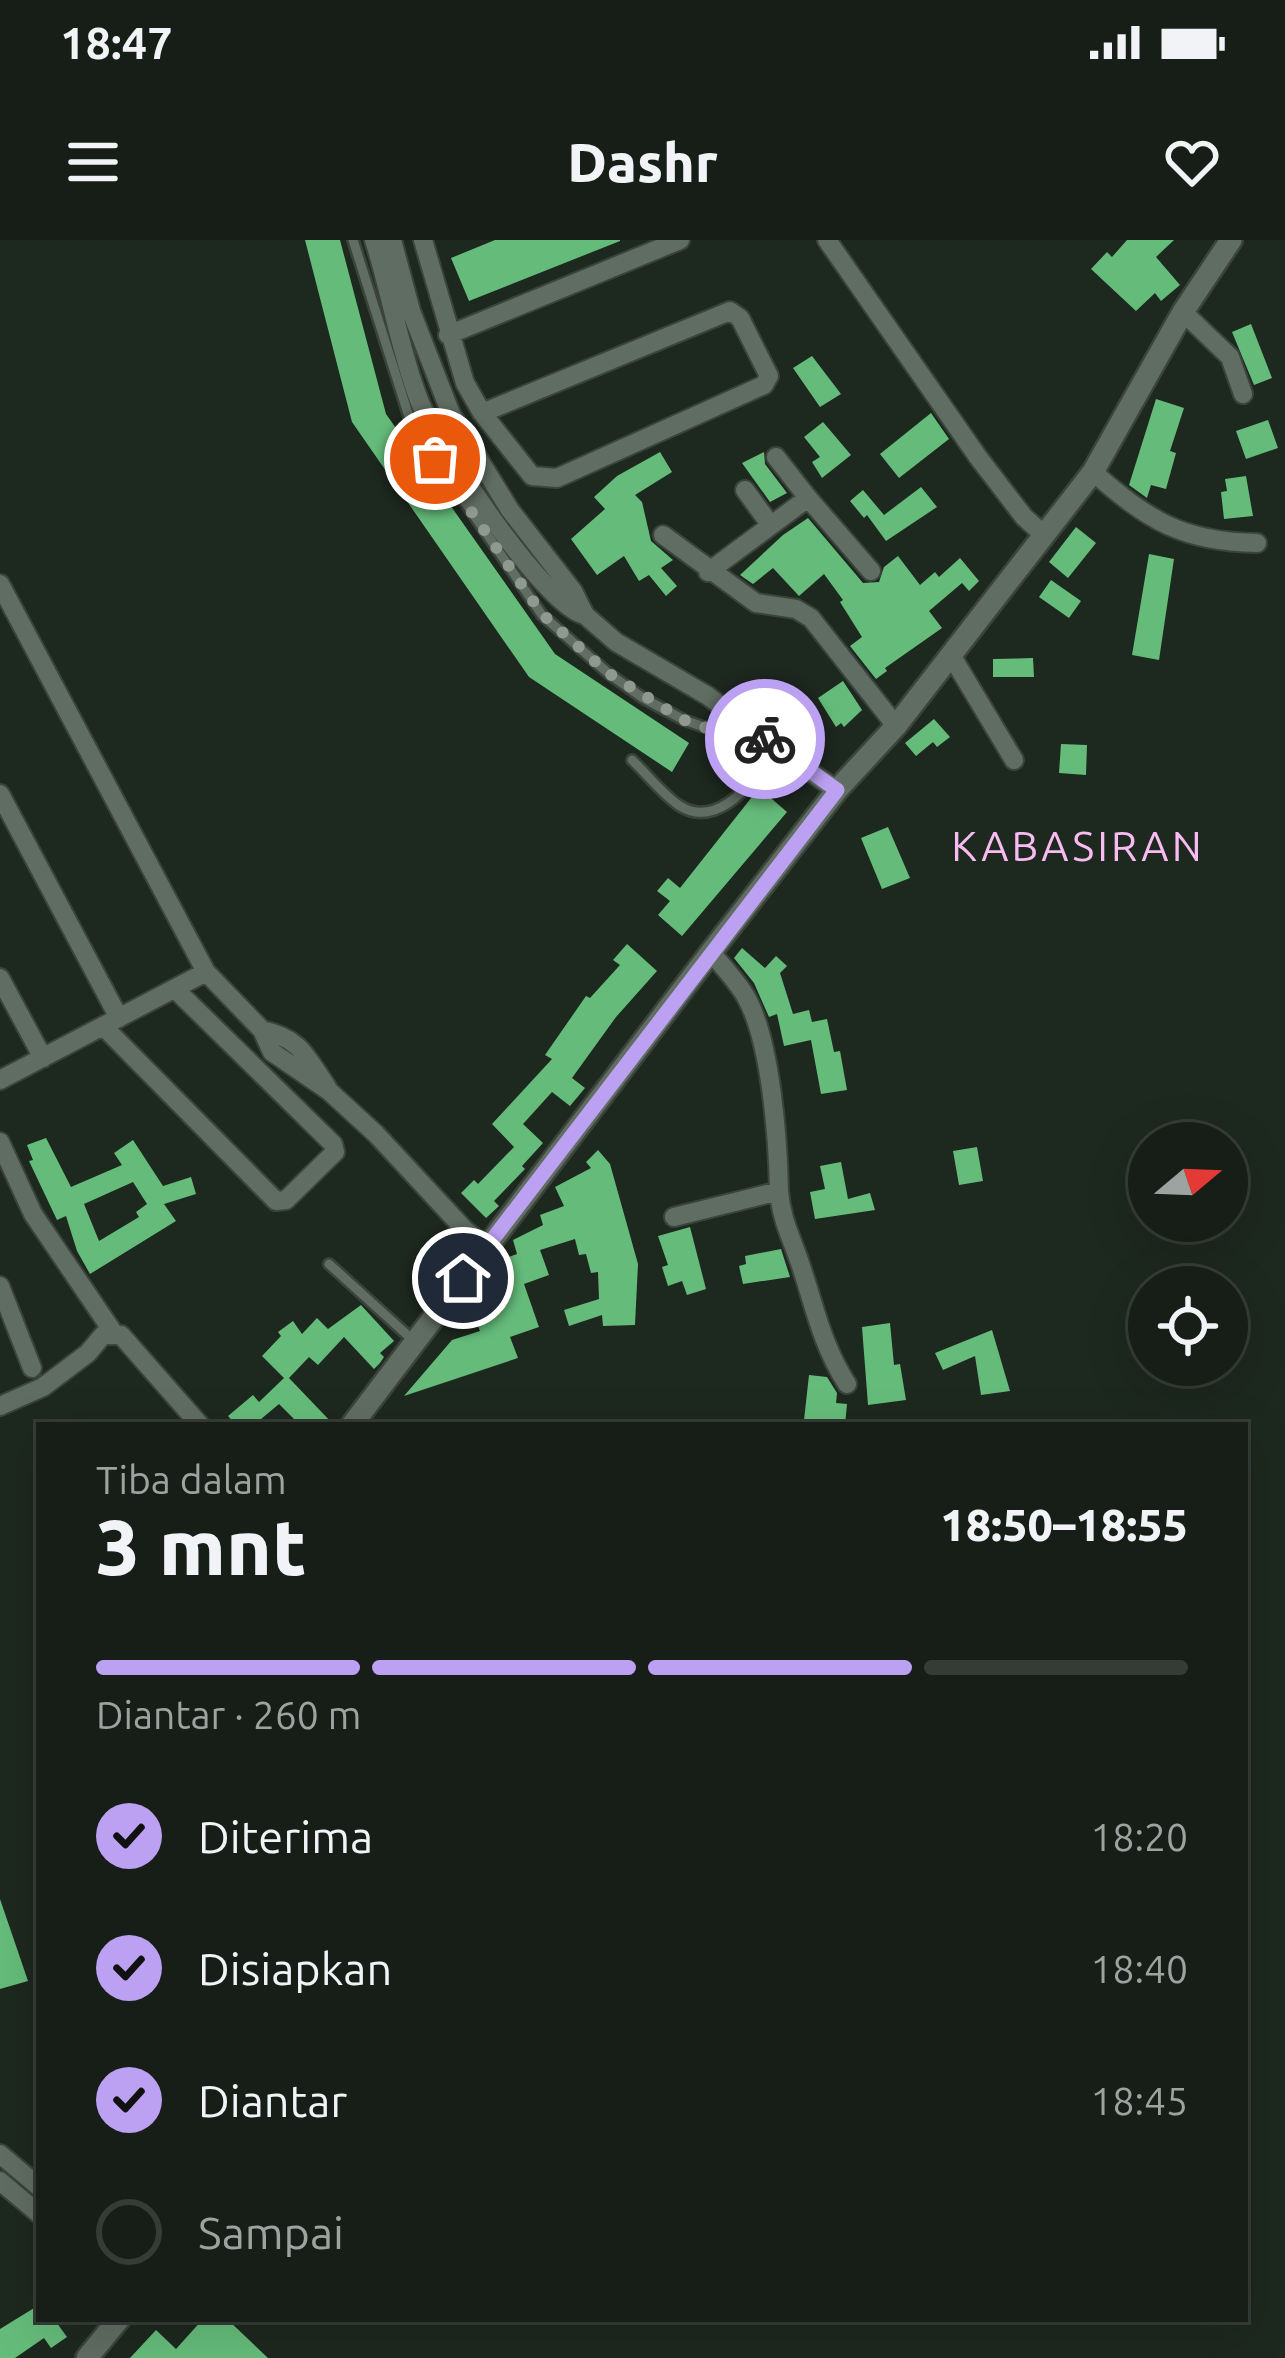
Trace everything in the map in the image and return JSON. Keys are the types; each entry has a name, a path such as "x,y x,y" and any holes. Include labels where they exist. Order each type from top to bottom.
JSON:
{"street":[{"path":"374,240 407,364 434,433 537,575 562,604 585,615"},
{"path":"392,240 411,311 451,414 510,510 573,591 585,615 616,642 674,672 837,790"},
{"path":"446,240 424,244 464,382 482,413 532,476 556,478 764,385 769,376 740,318 730,311 482,413"},
{"path":"448,335 680,240"},
{"path":"827,240 978,457 1024,517 1045,535"},
{"path":"354,1422 711,952 837,790 896,726 1093,472 1183,312 1232,240"},
{"path":"1183,312 1230,357 1243,394"},
{"path":"776,457 871,571"},
{"path":"1093,472 1141,514 1164,526 1208,539 1257,543"},
{"path":"745,490 769,523"},
{"path":"708,572 808,498"},
{"path":"663,535 756,603 796,609 811,618 896,726"},
{"path":"0,584 206,972 262,1030 272,1052 329,1091 465,1230 487,1246"},
{"path":"951,655 1014,760"},
{"path":"0,794 111,1022 276,1201 286,1200 335,1153 332,1144 175,988"},
{"path":"711,952 746,997 755,1020 778,1128 781,1211 819,1332 848,1384"},
{"path":"0,1080 206,972"},
{"path":"0,978 43,1058"},
{"path":"0,1142 33,1214 113,1332"},
{"path":"674,1217 779,1191"},
{"path":"0,1286 32,1368"},
{"path":"0,1406 43,1387 88,1353 103,1335 113,1332 122,1335 197,1422"},
{"path":"0,2154 36,2184"},
{"path":"0,2181 36,2211"},
{"path":"87,2358 117,2322"}],"lane":[{"path":"353,240 410,423 542,614 608,673 684,720 718,732 748,725"},
{"path":"632,760 682,808 704,813 726,807 779,752"},
{"path":"329,1264 415,1342"}],"building":[{"path":"305,240 340,240 386,414 555,654 689,743 672,772 529,677 352,422"},
{"path":"495,240 620,241 469,301 451,258"},
{"path":"1127,240 1174,240 1156,257 1180,285 1161,301 1155,293 1136,311 1091,269 1107,252 1112,257"},
{"path":"1251,324 1272,378 1254,385 1232,332"},
{"path":"812,356 841,394 820,407 793,368"},
{"path":"1156,399 1184,408 1170,451 1176,453 1166,489 1151,485 1147,498 1129,485"},
{"path":"931,413 949,439 899,478 880,454"},
{"path":"1268,420 1278,448 1246,459 1236,431"},
{"path":"823,422 851,455 822,478 812,462 820,457 804,437"},
{"path":"660,452 672,472 635,495 642,502 651,541 673,560 661,568 677,586 666,596 649,575 639,581 624,556 597,575 571,539 605,509 594,497 617,476"},
{"path":"764,452 765,464 787,493 770,502 742,463"},
{"path":"1246,476 1253,516 1224,519 1221,492 1227,491 1225,479"},
{"path":"921,487 937,507 886,541 850,501 863,490 884,515"},
{"path":"808,518 863,583 879,582 884,567 898,556 920,585 935,572 939,577 960,558 979,581 969,591 962,583 929,611 942,628 876,679 850,646 862,637 824,574 799,596 773,568 753,584 740,575"},
{"path":"1076,527 1096,543 1068,578 1049,562"},
{"path":"1149,554 1174,559 1159,660 1132,655"},
{"path":"1051,580 1081,601 1069,618 1039,597"},
{"path":"1033,658 1034,677 993,677 993,659"},
{"path":"843,681 862,710 844,727 841,723 836,727 818,698"},
{"path":"934,719 950,737 937,747 933,742 916,756 905,743"},
{"path":"1061,744 1087,745 1086,775 1059,773"},
{"path":"759,788 787,812 682,936 658,915 670,901 657,891 668,878 680,888"},
{"path":"888,827 910,878 882,889 861,838"},
{"path":"627,944 657,971 572,1078 585,1088 570,1106 552,1092 523,1124 543,1143 494,1201 499,1206 486,1218 461,1193 474,1180 478,1184 514,1147 492,1124 552,1059 545,1055 586,996 590,998 620,965 613,960"},
{"path":"742,948 765,968 776,956 787,966 780,973 793,1014 809,1010 812,1022 827,1019 834,1052 840,1051 847,1090 821,1094 811,1040 784,1046 777,1014 769,1017 754,983 734,958"},
{"path":"46,1138 71,1187 122,1165 114,1153 133,1140 163,1186 191,1177 196,1194 164,1204 176,1221 90,1274 66,1216 57,1220 29,1161 33,1160 27,1145","holes":["133,1182 147,1204 136,1212 139,1217 99,1241 84,1204"]},
{"path":"977,1147 983,1181 959,1185 953,1151"},
{"path":"598,1150 610,1164 638,1264 635,1325 603,1326 602,1315 569,1326 564,1310 599,1299 598,1272 591,1273 575,1239 540,1250 549,1275 524,1284 539,1327 510,1337 518,1358 404,1396 452,1340 480,1331 474,1315 482,1312 475,1289 505,1280 498,1261 517,1254 513,1240 543,1225 540,1215 564,1206 555,1187 591,1168 586,1162"},
{"path":"841,1162 848,1199 870,1193 875,1210 815,1219 810,1192 825,1189 820,1166"},
{"path":"690,1227 706,1289 687,1295 682,1281 668,1286 662,1267 668,1265 658,1236"},
{"path":"781,1249 790,1277 743,1284 739,1266 746,1264 745,1256"},
{"path":"361,1305 394,1341 380,1353 384,1357 374,1369 344,1337 318,1365 309,1357 289,1378 331,1422 297,1422 279,1404 258,1422 233,1422 228,1416 253,1395 259,1402 284,1378 262,1356 281,1336 278,1332 293,1321 302,1334 317,1318 328,1329"},
{"path":"890,1323 894,1365 900,1364 906,1400 868,1405 862,1327"},
{"path":"992,1330 1010,1391 981,1395 975,1356 943,1370 935,1353"},
{"path":"809,1375 827,1377 837,1393 836,1403 847,1404 845,1422 804,1420"},
{"path":"0,1899 28,1981 0,1989"},
{"path":"36,2307 36,2322 56,2322 67,2337 51,2348 44,2338 15,2358 0,2358 0,2329"},
{"path":"200,2322 230,2322 268,2358 130,2358 156,2330 176,2349"}],"way so far":[{"path":"435,459 542,614 577,647 644,698 684,720 718,732 748,725 765,739"}],"district":[{"name":"KABASIRAN","path":"1078,846"}],"route":[{"path":"463,1278 837,790 765,739"}]}
